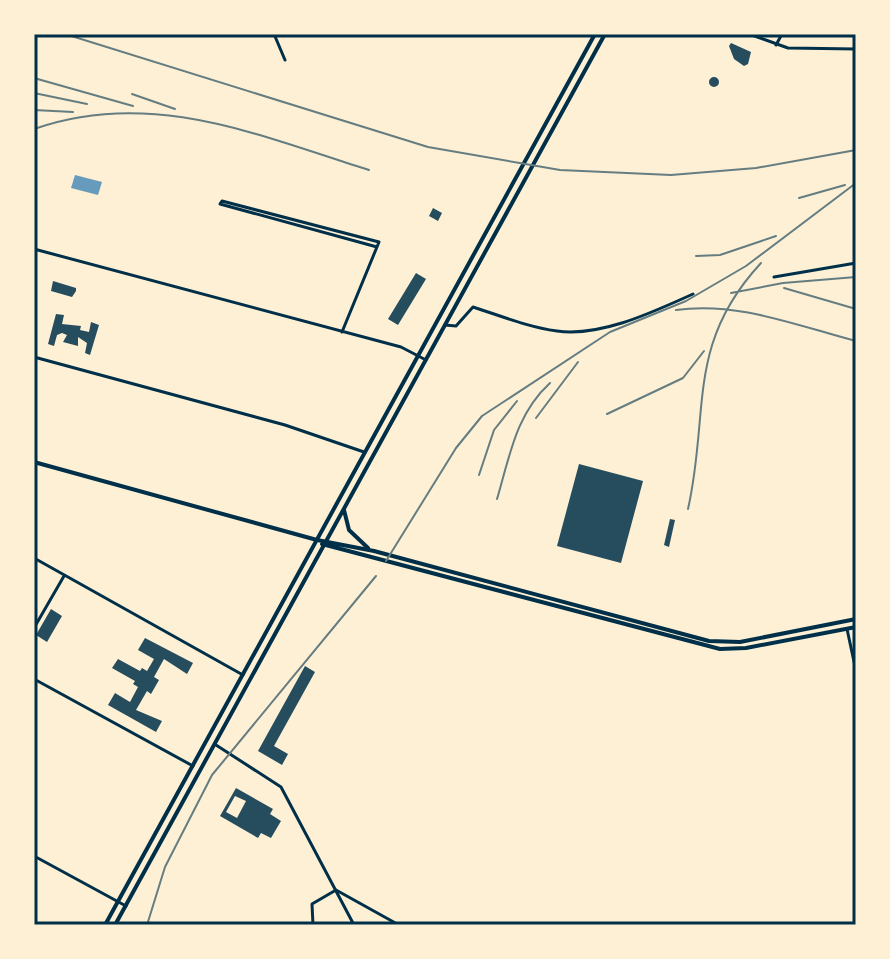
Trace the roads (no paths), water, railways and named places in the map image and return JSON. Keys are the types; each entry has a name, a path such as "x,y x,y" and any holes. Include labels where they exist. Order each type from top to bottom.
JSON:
{"main road":[{"path":"105,925 595,34"},
{"path":"115,925 605,34"},
{"path":"34,462 317,540 374,551 707,646 735,649 856,627"},
{"path":"344,509 349,530 374,551"},
{"path":"317,540 324,547 650,628 721,642 856,619"},
{"path":"845,621 847,629"}],"street":[{"path":"274,34 285,60"},
{"path":"749,34 776,45 856,49"},
{"path":"776,45 782,34"},
{"path":"222,201 378,245 221,207 220,204 222,201"},
{"path":"342,332 378,245"},
{"path":"34,249 401,347 426,360"},
{"path":"774,277 856,263"},
{"path":"445,325 456,326 473,307 555,331 606,327 693,294"},
{"path":"34,357 285,425 365,453"},
{"path":"34,558 243,675"},
{"path":"34,628 64,576"},
{"path":"847,629 856,671"},
{"path":"34,679 193,766"},
{"path":"216,745 281,787 354,925"},
{"path":"34,856 126,906"},
{"path":"313,925 312,904 336,890"},
{"path":"336,890 399,925"}],"water":[{"path":"75,175 102,182 98,195 71,188"}],"railway":[{"path":"65,34 428,147 560,170 671,175 756,168 856,150"},
{"path":"34,78 133,106"},
{"path":"34,93 87,104"},
{"path":"132,94 175,109"},
{"path":"34,110 73,112"},
{"path":"34,129 77,118 120,113 162,115 245,131 369,170"},
{"path":"386,561 456,448 482,416 610,332 686,301 746,266 856,183"},
{"path":"799,198 845,185"},
{"path":"696,256 720,255 776,236"},
{"path":"688,509 710,351 737,293 761,263"},
{"path":"731,293 783,283 856,277"},
{"path":"784,288 856,309"},
{"path":"676,310 699,308 744,312 856,341"},
{"path":"607,414 683,378 704,351"},
{"path":"536,418 578,362"},
{"path":"497,499 522,422 538,395 550,383"},
{"path":"479,475 494,430 517,401"},
{"path":"147,925 165,867 212,775 376,576"}]}
